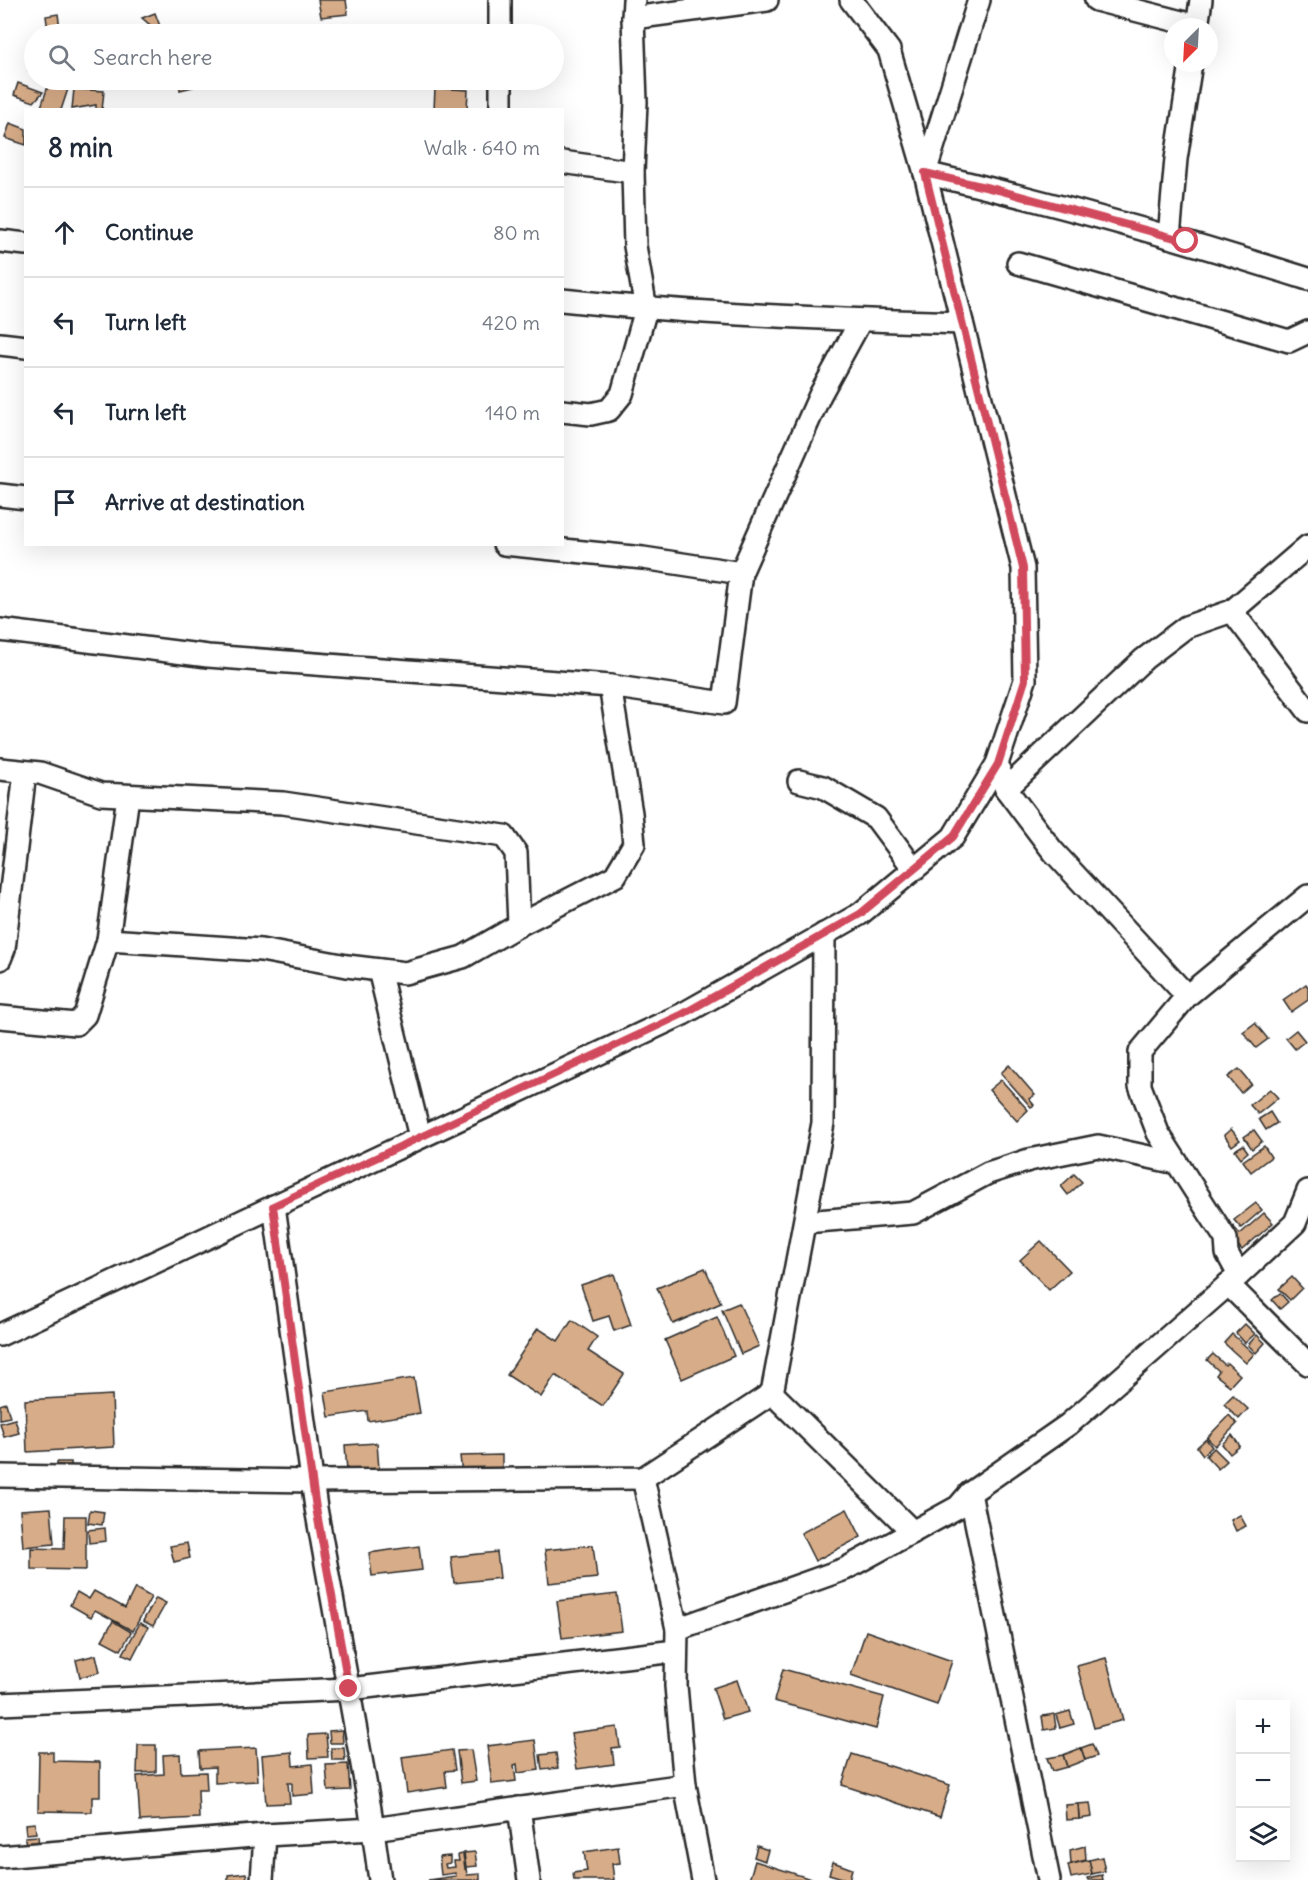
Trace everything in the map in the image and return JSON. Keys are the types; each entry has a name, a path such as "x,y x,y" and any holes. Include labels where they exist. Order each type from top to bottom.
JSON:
{"street":[{"path":"500,0 500,24"},
{"path":"564,411 591,414 609,410 622,394 646,309 635,246 634,9 766,0"},
{"path":"0,1335 683,1014 860,914 953,837 998,764 1025,680 1023,568 925,173 890,50 851,0"},
{"path":"925,173 979,0"},
{"path":"1096,0 1166,18"},
{"path":"1198,18 1201,0"},
{"path":"1169,237 1176,159 1190,72"},
{"path":"501,90 501,108"},
{"path":"564,162 633,172"},
{"path":"925,173 998,190 1169,237 1308,279"},
{"path":"0,241 24,244"},
{"path":"1018,263 1289,341 1308,332"},
{"path":"564,300 646,309 962,323"},
{"path":"0,630 208,657 610,686 724,703 741,573 820,395 861,320"},
{"path":"0,344 24,347"},
{"path":"0,495 24,498"},
{"path":"524,546 643,558 741,573"},
{"path":"1006,789 1144,659 1186,627 1232,611 1308,546"},
{"path":"1232,611 1308,711"},
{"path":"108,940 261,950 347,966 405,973 464,957 519,925 615,876 634,844 610,686"},
{"path":"998,764 1006,789 1052,850 1188,996"},
{"path":"0,769 40,772 101,795 283,803 504,836 516,853 519,925"},
{"path":"0,960 4,949 25,772"},
{"path":"799,781 823,787 876,818 914,869"},
{"path":"0,1017 76,1024 86,1015 108,940 128,796"},
{"path":"1308,896 1188,996 1140,1052 1140,1086 1147,1107 1158,1133 1226,1239 1233,1280 1308,1364"},
{"path":"0,1476 313,1481 643,1478 772,1392 824,1123 824,934"},
{"path":"379,970 420,1137"},
{"path":"804,1222 913,1213 988,1173 1029,1160 1098,1146 1177,1163"},
{"path":"677,1629 845,1569 958,1507 970,1493 1069,1424 1233,1280 1301,1225 1308,1191"},
{"path":"273,1206 313,1481 380,1880"},
{"path":"772,1392 913,1532"},
{"path":"643,1478 677,1629 676,1686 685,1785 703,1880"},
{"path":"970,1493 1049,1880"},
{"path":"0,1704 349,1689 676,1651"},
{"path":"0,1857 264,1835 373,1829 685,1785"},
{"path":"519,1808 529,1880"},
{"path":"262,1880 264,1835"}],"building":[{"path":"318,0 346,0 348,14 321,17"},
{"path":"155,13 159,24 149,24 142,18"},
{"path":"58,14 59,24 47,24 46,16"},
{"path":"18,83 24,85 24,90 43,92 34,102 14,95"},
{"path":"47,90 68,90 62,108 41,107"},
{"path":"74,90 104,91 102,108 96,108 96,105 72,108"},
{"path":"435,90 468,90 467,108 434,108"},
{"path":"10,123 24,128 24,144 5,138"},
{"path":"1306,984 1308,1000 1291,1012 1283,1000"},
{"path":"1255,1023 1268,1039 1256,1048 1243,1032"},
{"path":"1296,1030 1305,1041 1295,1049 1286,1038"},
{"path":"1009,1065 1035,1095 1029,1099 1034,1105 1031,1107 1001,1073"},
{"path":"1239,1069 1251,1084 1241,1093 1228,1077"},
{"path":"1001,1080 1028,1110 1017,1121 989,1090"},
{"path":"1270,1089 1278,1098 1258,1114 1250,1105"},
{"path":"1270,1112 1277,1123 1266,1130 1259,1119"},
{"path":"1231,1129 1240,1140 1232,1146 1224,1135"},
{"path":"1254,1130 1262,1141 1252,1149 1244,1137"},
{"path":"1243,1145 1248,1152 1241,1158 1235,1150"},
{"path":"1264,1146 1271,1157 1251,1172 1243,1161"},
{"path":"1074,1174 1082,1182 1068,1195 1061,1186"},
{"path":"1256,1203 1262,1210 1241,1228 1234,1220"},
{"path":"1264,1213 1273,1223 1242,1250 1226,1231 1232,1225 1240,1234"},
{"path":"1041,1241 1070,1271 1049,1290 1020,1260"},
{"path":"705,1268 721,1303 673,1324 657,1288"},
{"path":"614,1274 631,1325 614,1331 609,1316 593,1321 581,1285"},
{"path":"1292,1277 1302,1288 1290,1300 1279,1289"},
{"path":"1280,1293 1288,1302 1280,1309 1272,1300"},
{"path":"739,1303 759,1346 741,1354 722,1310"},
{"path":"717,1317 734,1356 682,1379 665,1340"},
{"path":"572,1320 597,1337 588,1351 624,1374 603,1406 555,1375 541,1397 507,1375 538,1328 558,1341"},
{"path":"1245,1324 1255,1334 1245,1343 1236,1333"},
{"path":"1232,1334 1254,1354 1246,1363 1224,1343"},
{"path":"1257,1335 1265,1343 1256,1353 1248,1345"},
{"path":"1213,1354 1240,1375 1230,1386 1216,1375 1219,1371 1207,1360"},
{"path":"414,1378 420,1413 368,1421 367,1411 329,1417 325,1392"},
{"path":"112,1395 114,1447 27,1452 25,1400"},
{"path":"1233,1395 1248,1409 1239,1419 1224,1404"},
{"path":"6,1403 10,1417 0,1419 0,1405"},
{"path":"1229,1415 1237,1424 1215,1446 1207,1438"},
{"path":"15,1419 19,1433 4,1437 0,1423"},
{"path":"1232,1435 1240,1446 1230,1454 1222,1444"},
{"path":"1206,1439 1212,1447 1203,1455 1197,1447"},
{"path":"377,1443 379,1469 347,1471 345,1445"},
{"path":"1214,1448 1227,1461 1218,1469 1206,1456"},
{"path":"502,1455 502,1474 462,1474 460,1456"},
{"path":"57,1462 71,1462 72,1473 58,1473"},
{"path":"51,1508 54,1544 23,1547 20,1510"},
{"path":"847,1509 861,1537 815,1561 801,1533"},
{"path":"90,1510 104,1512 102,1525 88,1523"},
{"path":"1240,1515 1246,1526 1236,1531 1231,1520"},
{"path":"65,1516 86,1516 86,1570 31,1569 31,1548 64,1549"},
{"path":"105,1528 106,1541 89,1543 88,1530"},
{"path":"187,1543 190,1558 174,1562 170,1546"},
{"path":"593,1545 597,1578 549,1583 545,1550"},
{"path":"419,1546 422,1570 372,1576 369,1553"},
{"path":"497,1552 500,1578 454,1583 451,1557"},
{"path":"135,1588 151,1597 133,1631 95,1610 91,1617 70,1605 77,1592 89,1599 94,1591 125,1608"},
{"path":"617,1594 622,1631 562,1638 557,1601"},
{"path":"156,1598 166,1603 153,1626 143,1621"},
{"path":"113,1621 131,1632 121,1650 102,1640"},
{"path":"140,1623 148,1627 132,1658 123,1654"},
{"path":"866,1631 952,1661 937,1705 851,1675"},
{"path":"96,1655 100,1672 80,1677 76,1660"},
{"path":"1106,1658 1123,1720 1094,1728 1077,1666"},
{"path":"783,1669 884,1697 876,1729 774,1701"},
{"path":"737,1680 748,1712 723,1719 713,1688"},
{"path":"1070,1711 1074,1724 1060,1728 1056,1715"},
{"path":"1054,1714 1056,1728 1044,1730 1042,1716"},
{"path":"617,1727 620,1747 612,1748 614,1764 577,1769 571,1733"},
{"path":"342,1730 343,1743 330,1743 329,1731"},
{"path":"326,1734 328,1757 309,1758 308,1735"},
{"path":"535,1740 539,1770 518,1773 517,1764 514,1765 516,1781 492,1784 487,1746"},
{"path":"1092,1744 1097,1756 1085,1760 1081,1748"},
{"path":"138,1745 156,1745 156,1772 137,1773"},
{"path":"256,1748 258,1781 215,1783 215,1767 200,1768 199,1751"},
{"path":"331,1748 344,1748 345,1760 332,1760"},
{"path":"1081,1748 1085,1760 1067,1767 1063,1755"},
{"path":"452,1750 455,1770 445,1771 447,1787 407,1793 402,1757"},
{"path":"471,1750 476,1781 461,1783 457,1751"},
{"path":"39,1752 53,1752 53,1761 100,1762 100,1797 92,1797 92,1812 38,1811"},
{"path":"292,1752 293,1766 312,1764 314,1794 292,1796 292,1783 288,1783 290,1803 266,1804 262,1755"},
{"path":"556,1753 558,1768 542,1770 540,1755"},
{"path":"180,1754 181,1773 206,1772 207,1790 198,1790 199,1818 140,1821 137,1776 164,1774 163,1755"},
{"path":"852,1754 950,1785 940,1817 842,1785"},
{"path":"1063,1755 1067,1767 1052,1771 1047,1758"},
{"path":"348,1764 350,1790 328,1791 326,1765"},
{"path":"1090,1803 1092,1817 1079,1819 1078,1804"},
{"path":"1078,1804 1079,1819 1066,1820 1065,1805"},
{"path":"35,1823 36,1833 26,1834 25,1824"},
{"path":"38,1836 39,1846 26,1847 25,1837"},
{"path":"757,1846 768,1850 765,1861 754,1857"},
{"path":"1085,1846 1086,1860 1071,1864 1070,1850"},
{"path":"618,1847 620,1863 612,1864 614,1880 574,1880 573,1873 587,1871 584,1852"},
{"path":"475,1852 477,1866 466,1867 464,1853"},
{"path":"463,1854 467,1875 480,1874 480,1880 428,1880 456,1876 455,1873 441,1875 439,1857 450,1856 450,1863 445,1864 446,1868 455,1867 454,1861 459,1861 458,1855"},
{"path":"1102,1857 1105,1871 1092,1874 1089,1860"},
{"path":"1089,1860 1092,1874 1071,1878 1068,1865"},
{"path":"755,1861 814,1880 749,1880"},
{"path":"833,1862 852,1869 849,1880 829,1874"},
{"path":"246,1873 247,1880 228,1880 228,1875"},
{"path":"1102,1875 1103,1880 1088,1880 1087,1878"}],"route":[{"path":"349,1689 316,1508 273,1206 683,1014 860,914 953,837 998,764 1025,680 1023,568 925,173 998,190 1186,241"}]}
